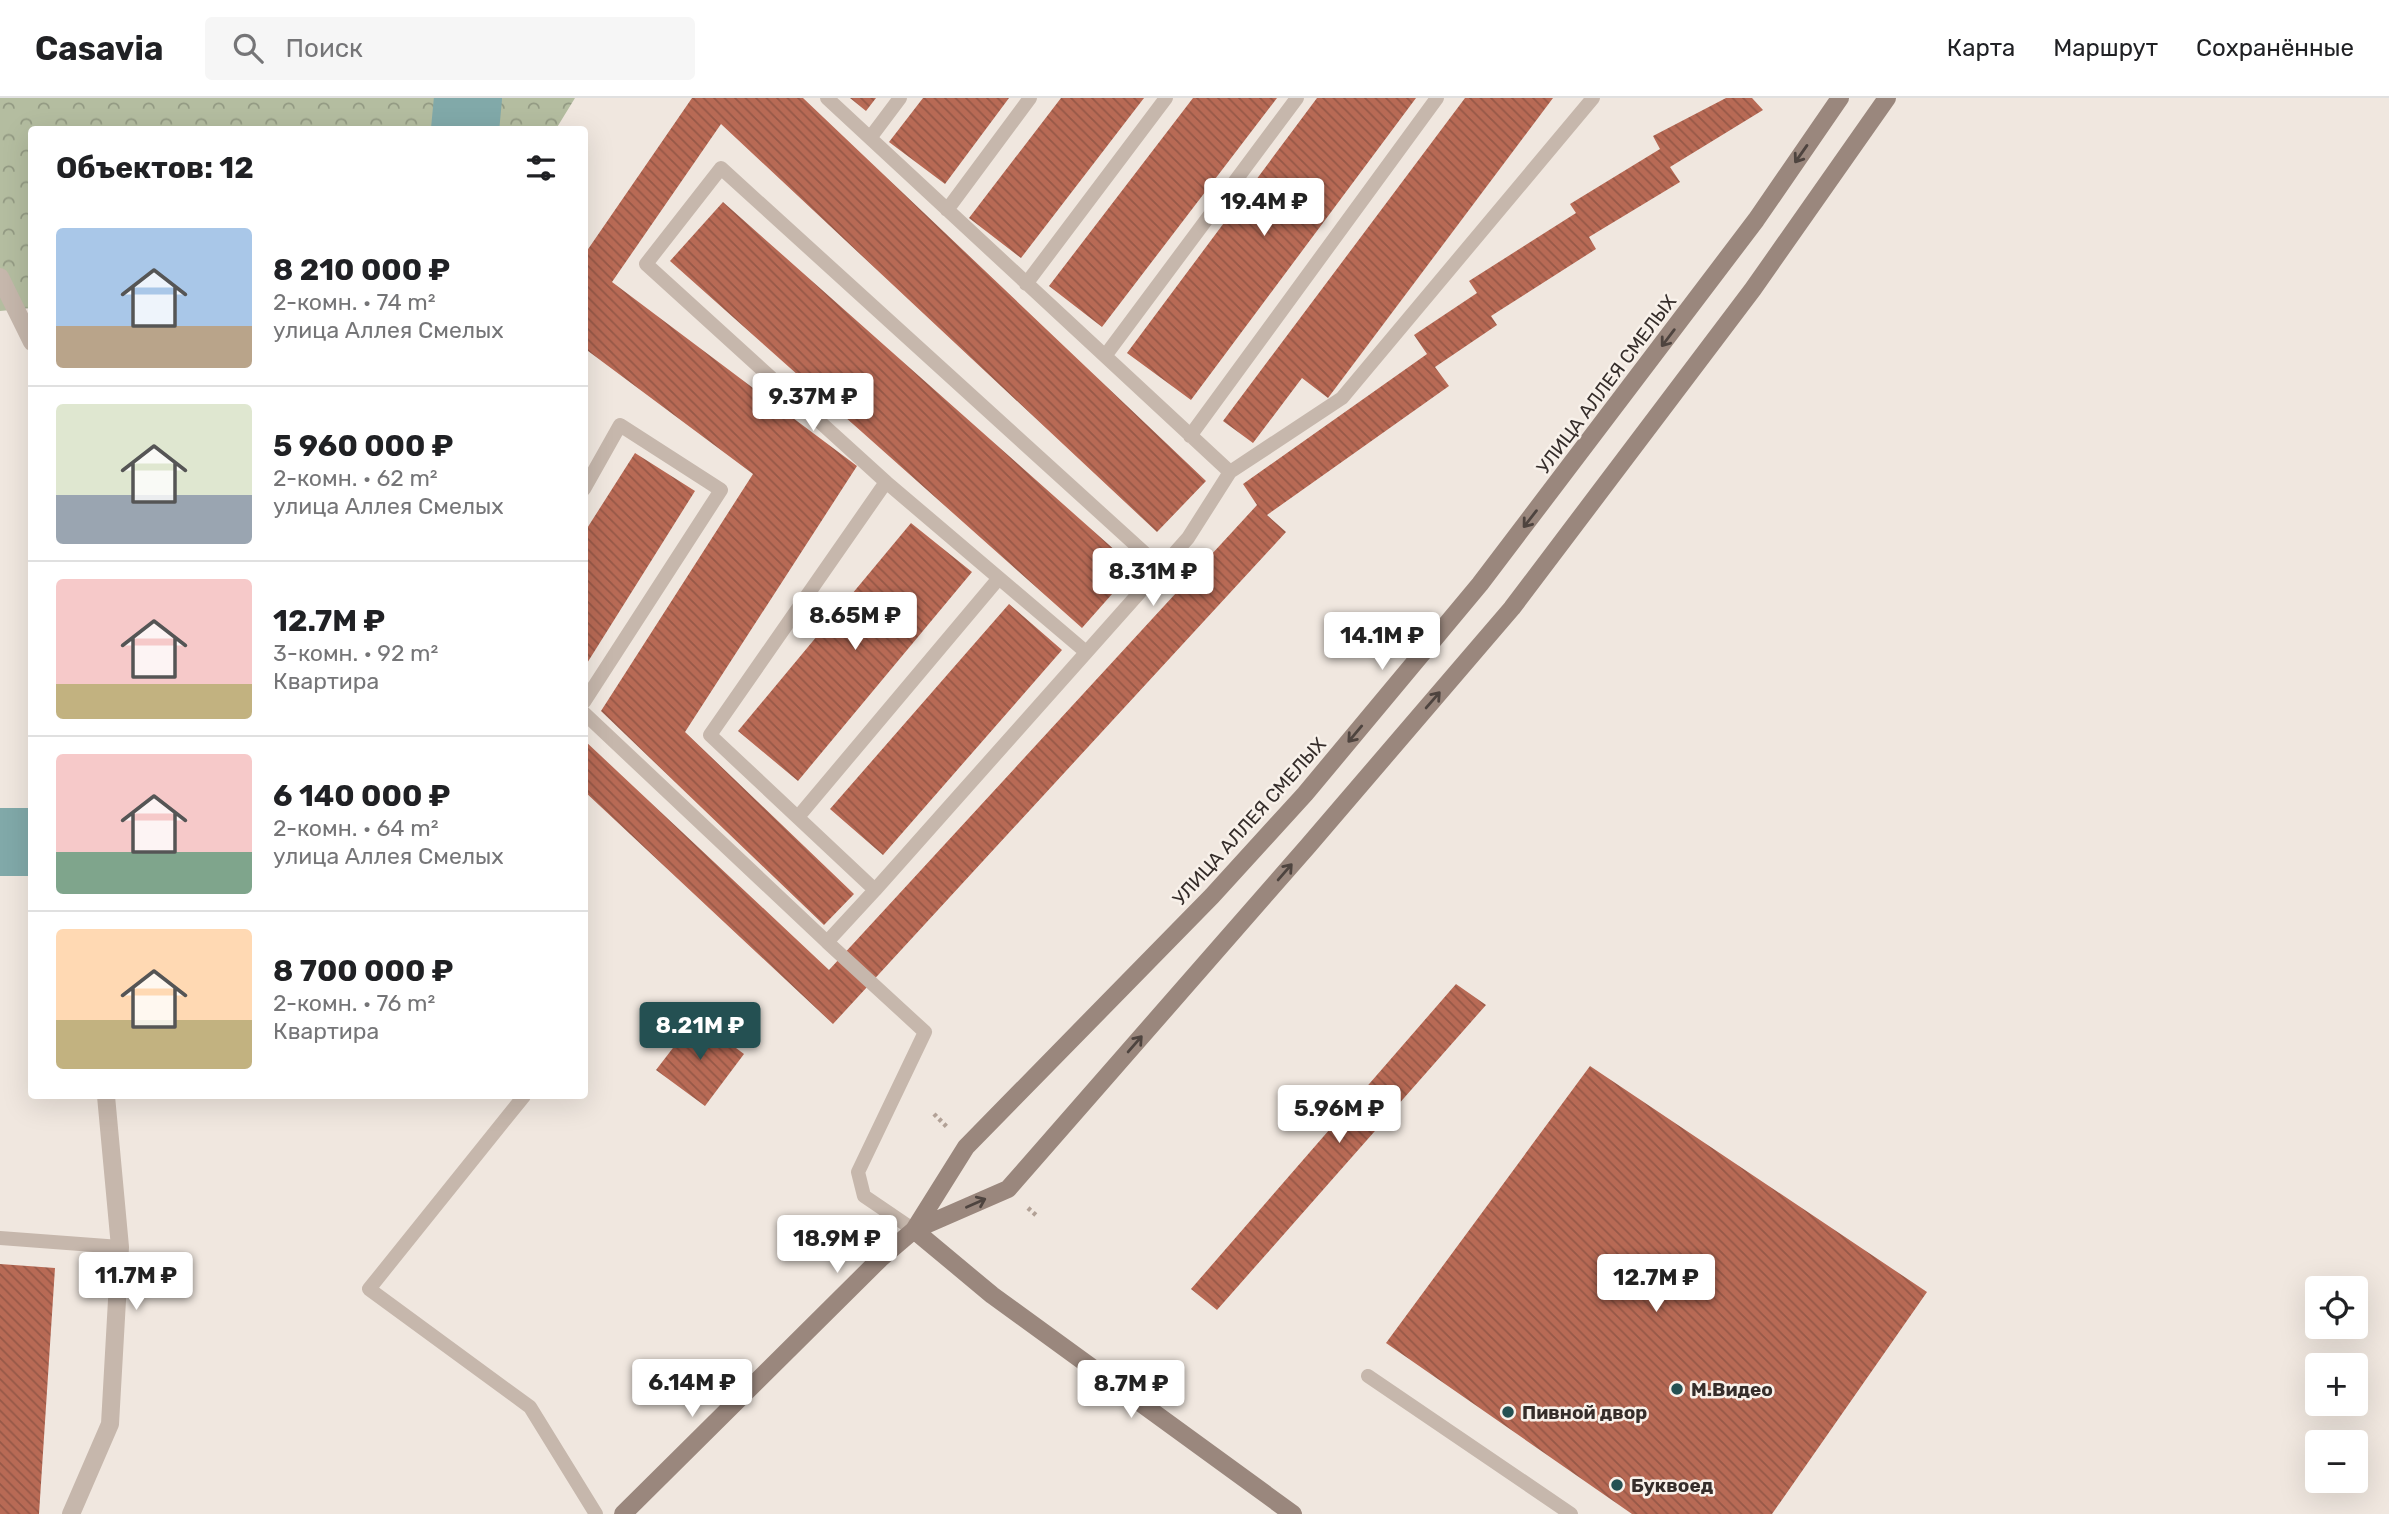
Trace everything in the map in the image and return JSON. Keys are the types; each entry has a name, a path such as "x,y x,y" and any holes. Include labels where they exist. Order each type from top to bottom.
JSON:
{"main road":[{"name":"УЛИЦА АЛЛЕЯ СМЕЛЫХ","path":"623,1514 880,1259 914,1230 966,1147 1212,896 1305,794 1480,584 1748,231 1840,98"},
{"path":"1293,1514 992,1294 914,1230 1008,1189 1308,846 1512,608 1753,289 1887,98"}],"street":[{"path":"0,277 28,334"},
{"path":"71,1514 110,1424 120,1247 106,1099"}],"lane":[{"path":"827,98 1230,472"},
{"path":"870,138 900,98"},
{"path":"947,210 1030,98"},
{"path":"1026,284 1166,98"},
{"path":"1105,356 1297,98"},
{"path":"1191,436 1437,98"},
{"path":"827,942 1188,538 1230,472 1342,398 1593,98"},
{"path":"1086,652 886,482 646,264 721,168 1160,568"},
{"path":"588,482 620,425 721,489 588,696"},
{"path":"875,890 710,735 886,482"},
{"path":"798,817 999,578"},
{"path":"588,717 925,1032 858,1172 864,1196 914,1230"},
{"path":"522,1099 369,1289 530,1407 596,1514"},
{"path":"0,1238 120,1247"},
{"path":"1368,1376 1572,1514"}],"green space":[{"path":"0,98 575,98 558,126 28,126 28,308 0,311"}],"building":[{"path":"692,98 803,98 1206,481 1157,532 721,124 612,282 857,466 685,732 854,894 824,925 601,711 753,474 588,351 588,249"},
{"path":"850,98 876,98 866,111"},
{"path":"923,98 1009,98 945,184 889,142"},
{"path":"1061,98 1144,98 1021,258 969,218"},
{"path":"1193,98 1277,98 1102,327 1049,286"},
{"path":"1317,98 1416,98 1191,400 1127,353"},
{"path":"1465,98 1553,98 1328,398 1302,378 1253,443 1223,421"},
{"path":"1726,98 1752,98 1763,110 1670,167 1680,182 1589,237 1596,249 1491,316 1497,325 1435,367 1449,386 1267,515 1286,532 833,1024 588,795 588,744 829,970 1257,505 1243,484 1427,354 1414,335 1477,293 1469,281 1576,213 1570,204 1660,149 1653,136"},
{"path":"723,202 1135,568 1082,628 670,261"},
{"path":"635,453 695,491 588,662 588,527"},
{"path":"911,523 972,572 798,781 738,731"},
{"path":"1009,604 1062,650 883,855 830,809"},
{"path":"1456,984 1486,1005 1217,1310 1191,1289"},
{"path":"696,1018 744,1054 705,1106 656,1070"},
{"path":"1590,1066 1927,1292 1772,1514 1632,1514 1386,1343"},
{"path":"0,1264 55,1268 39,1514 0,1514"}],"waterway":[{"path":"465,126 468,98"},
{"path":"0,842 28,842"}],"place":[{"name":"M.Видео","path":"1677,1389"},
{"name":"Пивной двор","path":"1508,1412"},
{"name":"Буквоед","path":"1617,1485"}]}
